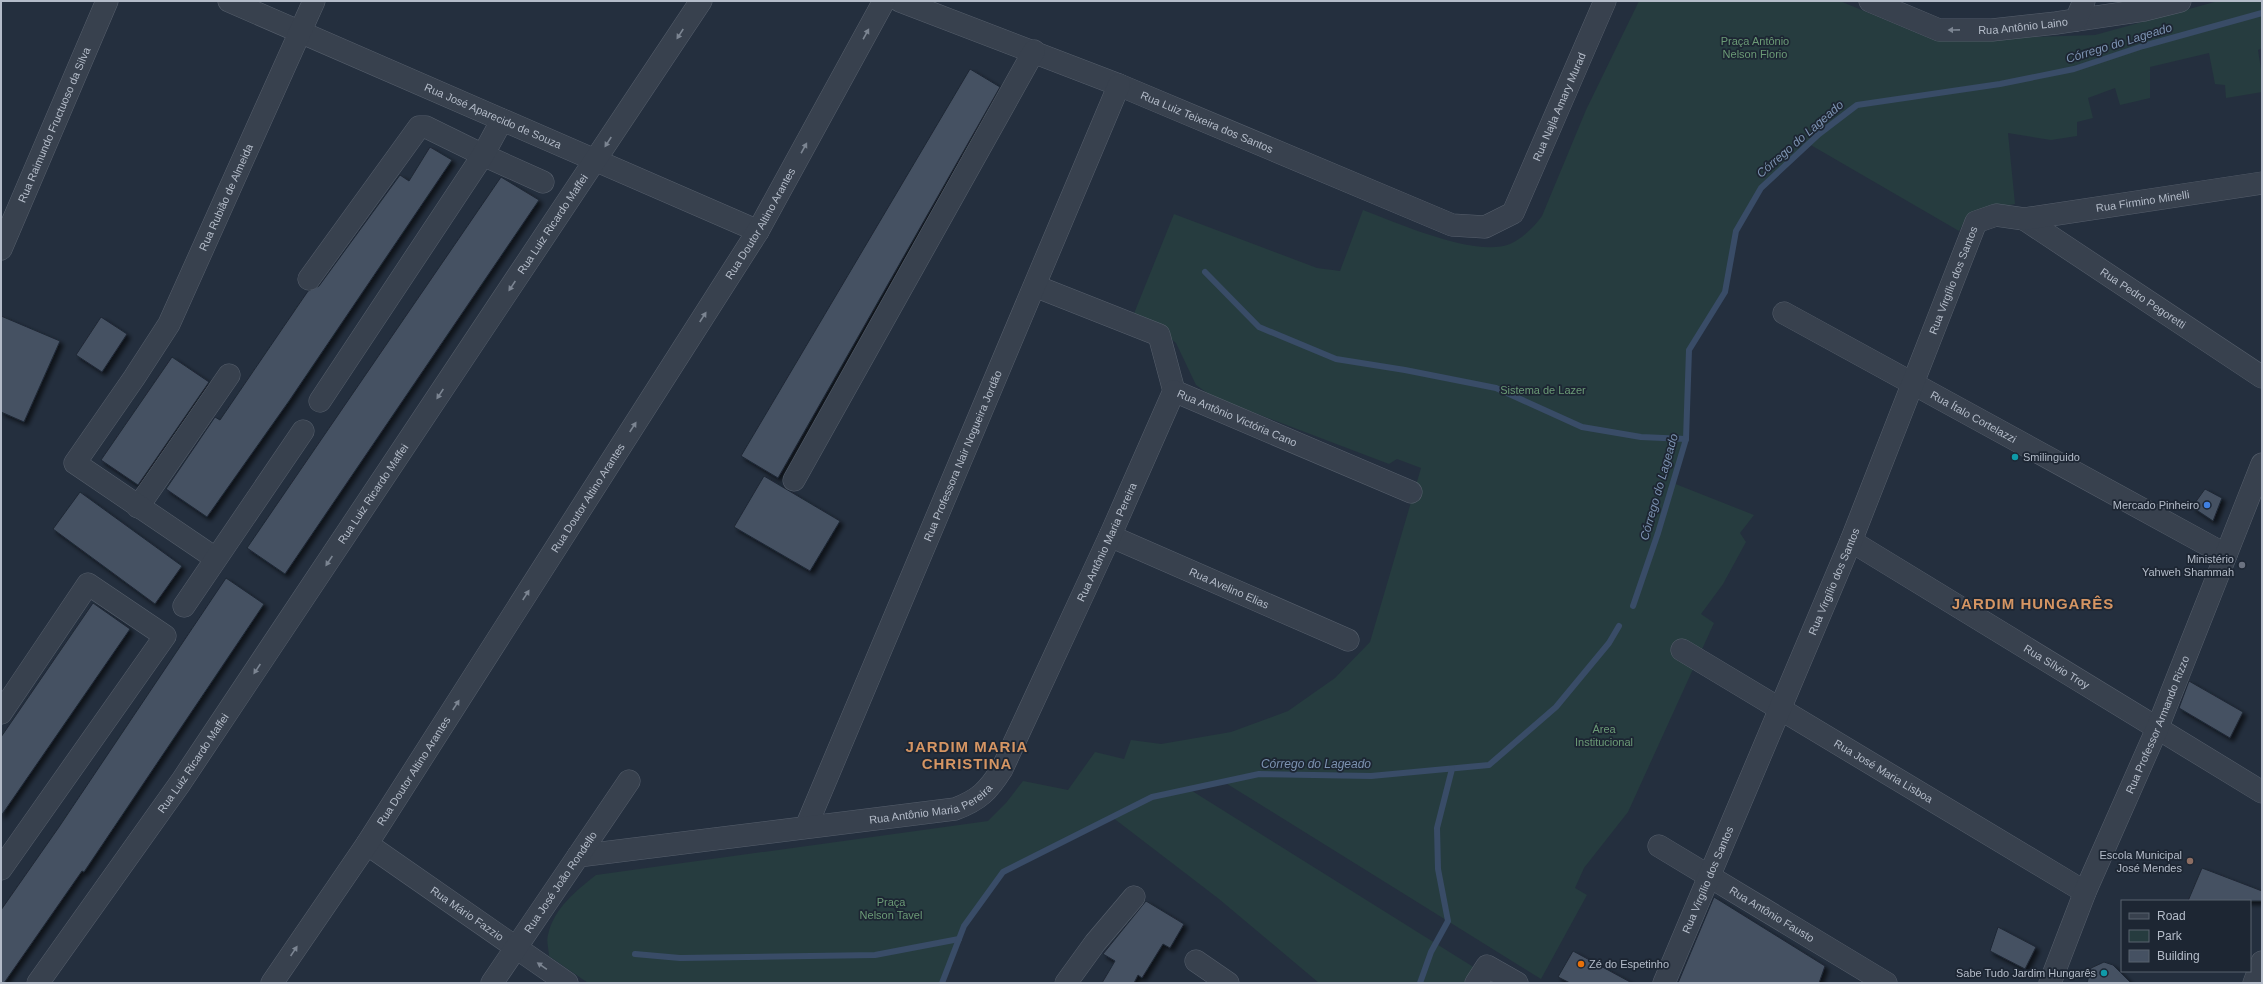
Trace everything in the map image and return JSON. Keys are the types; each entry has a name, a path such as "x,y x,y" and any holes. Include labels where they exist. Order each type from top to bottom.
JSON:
{"street":[{"name":"Rua Raimundo Fructuoso da Silva","path":"1,249 107,1"},
{"name":"Rua José Aparecido de Souza","path":"229,1 758,231"},
{"name":"Rua Rubião de Almeida","path":"138,507 75,463 128,388 169,324 314,1"},
{"name":"Rua Luiz Ricardo Maffei","path":"38,983 181,782 596,161 701,1"},
{"name":"Rua Doutor Altino Arantes","path":"272,983 367,844 758,231 884,1"},
{"name":"Rua Luiz Teixeira dos Santos","path":"900,1 1034,51 1119,85 1452,225 1485,227 1513,213"},
{"name":"Rua Najla Amary Murad","path":"1513,213 1605,1"},
{"name":"Rua Antônio Laino","path":"1870,1 1939,30 1992,30 2080,10 2144,10 2180,1"},
{"path":"794,480 1034,51"},
{"name":"Rua Professora Nair Nogueira Jordão","path":"806,827 1119,85"},
{"path":"320,401 483,156 502,120"},
{"path":"309,279 419,127 426,127 483,156 543,182"},
{"name":"Rua Firmino Minelli","path":"2024,219 2262,183"},
{"name":"Rua Virgílio dos Santos","path":"1664,983 1851,541 1976,222 1996,215 2024,219"},
{"name":"Rua Pedro Pegoretti","path":"2024,219 2262,377"},
{"name":"Rua Antônio Victória Cano","path":"1034,286 1159,335 1174,391 1411,492"},
{"name":"Rua Ítalo Cortelazzi","path":"1784,313 2226,555"},
{"path":"215,558 138,507 229,375"},
{"name":"Rua Antônio Maria Pereira","path":"578,856 955,809 973,802 989,789 1002,769 1110,536 1174,391"},
{"path":"184,606 215,558 303,431"},
{"name":"Rua Professor Armando Rizzo","path":"2050,983 2085,892 2158,728 2262,464"},
{"name":"Rua Avelino Elias","path":"1110,536 1348,640"},
{"name":"Rua Sílvio Troy","path":"1851,541 2262,792"},
{"path":"1,713 88,584 165,636 1,869"},
{"name":"Rua José Maria Lisboa","path":"1682,650 1781,708 2085,892"},
{"name":"Rua José João Rondello","path":"492,983 629,781"},
{"name":"Rua Mário Fazzio","path":"367,844 567,983"},
{"name":"Rua Antônio Fausto","path":"1658,846 1709,875 1886,983"},
{"path":"1066,983 1095,944 1134,897"},
{"path":"1196,961 1228,983"},
{"path":"2254,983 2262,962"},
{"path":"1482,975 1516,983"}],"green space":[{"path":"1639,1 1840,1 1934,40 2095,35 2218,1 2262,1 2262,48 2258,50 2262,76 2262,92 2226,98 2225,85 2215,84 2209,53 2150,67 2150,98 2120,105 2115,88 2088,98 2093,118 2077,122 2077,136 2051,140 2008,133 2015,204 1973,211 1965,220 1959,231 1809,144 1761,188 1736,231 1725,292 1689,350 1686,439 1673,483 1754,515 1740,533 1746,542 1723,584 1701,614 1714,623 1628,812 1584,868 1575,888 1587,895 1541,979 1224,782 1189,789 1475,968 1466,983 1319,983 1219,899 1112,817 1003,872 964,926 942,983 588,983 549,956 547,937 555,916 581,887 596,875 988,821 1006,803 1023,781 1068,790 1095,752 1124,759 1131,740 1161,744 1231,732 1288,711 1335,678 1370,642 1421,468 1397,459 1389,464 1213,397 1196,385 1176,343 1161,330 1133,316 1174,214 1317,268 1340,271 1363,210 1416,230 1457,243 1495,247 1510,244 1528,232 1542,216 1586,110","holes":["1668,499 1633,606 1632,606"]}],"building":[{"path":"970,69 1000,87 778,478 741,456"},
{"path":"430,147 452,160 289,401 207,517 166,489 215,417 220,420 308,291 319,286 400,175 409,181"},
{"path":"501,177 539,200 285,574 247,548"},
{"path":"1,316 60,341 24,422 1,412"},
{"path":"101,317 127,334 102,372 76,355"},
{"path":"172,357 209,382 138,485 101,460"},
{"path":"764,476 840,521 810,571 734,527"},
{"name":"Mercado Pinheiro","path":"2205,489 2222,498 2213,521 2192,507"},
{"path":"80,492 182,566 155,604 53,529"},
{"path":"226,578 264,604 84,872 82,871 4,983 1,983 1,910 59,827"},
{"path":"93,603 130,629 1,816 1,737"},
{"path":"2189,681 2243,712 2230,738 2179,708"},
{"path":"2202,868 2262,891 2262,901 2188,900"},
{"path":"1714,897 1825,966 1819,983 1678,983"},
{"path":"1146,901 1184,924 1170,948 1163,944 1142,978 1138,975 1134,983 1102,983 1115,961 1103,954"},
{"path":"1998,927 2036,947 2025,969 1990,951"},
{"name":"Zé do Espetinho","path":"1573,951 1632,983 1570,983 1558,977"},
{"name":"Sabe Tudo Jardim Hungarês","path":"2104,962 2113,965 2131,983 2087,983 2091,968"}],"waterway":[{"name":"Córrego do Lageado","path":"1633,606 1658,533 1686,439 1689,350 1725,292 1736,231 1761,188 1819,134 1857,105 2000,84 2074,69 2143,46 2262,13"},
{"path":"1205,272 1259,327 1336,359 1405,370 1496,388 1582,427 1641,437 1686,439"},
{"name":"Córrego do Lageado","path":"942,983 964,926 1003,872 1152,797 1259,774 1371,776 1489,765 1556,707 1609,643 1619,626"},
{"path":"1420,983 1431,952 1448,921 1438,869 1437,828 1452,769"},
{"path":"635,954 680,958 875,955 959,939"}],"place":[{"name":"Smilinguido","path":"2015,457"},
{"name":"Mercado Pinheiro","path":"2207,505"},
{"name":"Ministério Yahweh Shammah","path":"2242,565"},
{"name":"Escola Municipal José Mendes","path":"2190,861"},
{"name":"Zé do Espetinho","path":"1581,964"},
{"name":"Sabe Tudo Jardim Hungarês","path":"2104,973"}],"district":[{"name":"JARDIM HUNGARÊS","path":"2033,603"},
{"name":"JARDIM MARIA CHRISTINA","path":"967,754"}],"park label":[{"name":"Praça Antônio Nelson Florio","path":"1755,47"},
{"name":"Sistema de Lazer","path":"1543,390"},
{"name":"Área Institucional","path":"1604,735"},
{"name":"Praça Nelson Tavel","path":"891,908"}]}
